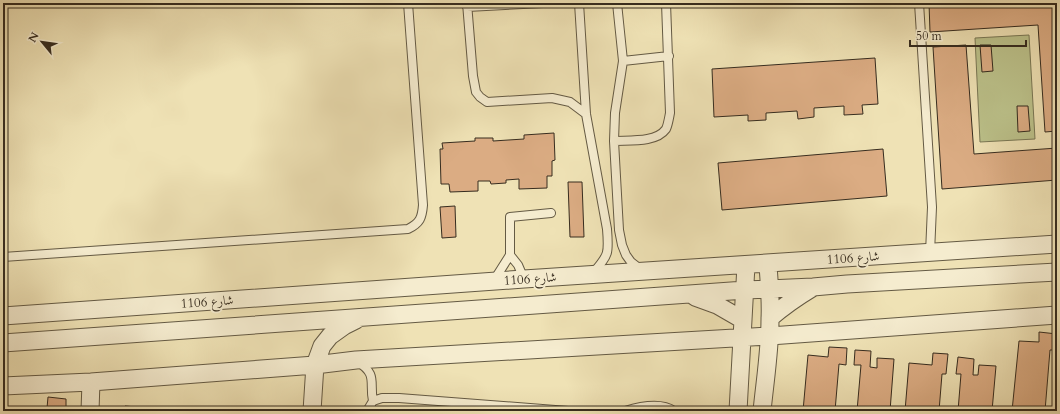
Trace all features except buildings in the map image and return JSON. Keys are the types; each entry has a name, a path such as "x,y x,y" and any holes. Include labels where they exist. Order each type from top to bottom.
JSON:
{"street":[{"name":"شارع 1106","path":"3,316 524,279 1057,244"},
{"path":"762,411 770,336 770,290 768,264"},
{"path":"738,411 746,265"},
{"name":"شارع 1106","path":"3,343 745,290 770,290 1057,272"},
{"path":"770,318 784,306 813,287"},
{"path":"688,295 703,299 730,312 742,329"},
{"path":"3,386 92,382 315,366 356,360 742,329 770,336 1057,315"},
{"path":"312,411 315,366 322,346 330,336 344,326 360,318"},
{"path":"90,411 92,382"}],"lane":[{"path":"3,257 408,228 416,225 422,214 423,205 408,3"},
{"path":"543,3 467,5 473,76 476,92 487,102 552,98 570,102 586,114"},
{"path":"578,3 586,114 609,245 605,259 590,275"},
{"path":"617,3 623,61 615,113 614,141 619,230 626,255 631,262 644,272"},
{"path":"614,141 651,139 660,134 666,128 670,113 666,3"},
{"path":"919,3 932,206 930,253"},
{"path":"623,61 669,56"},
{"path":"493,282 510,255 510,216 551,213"},
{"path":"510,255 518,264 524,279"},
{"path":"356,360 364,365 371,373 373,401"},
{"path":"367,411 373,401 382,398 568,411"},
{"path":"624,411 635,407 647,406 661,407 674,411"}],"green space":[{"path":"1029,35 1035,139 980,142 975,38"}]}
